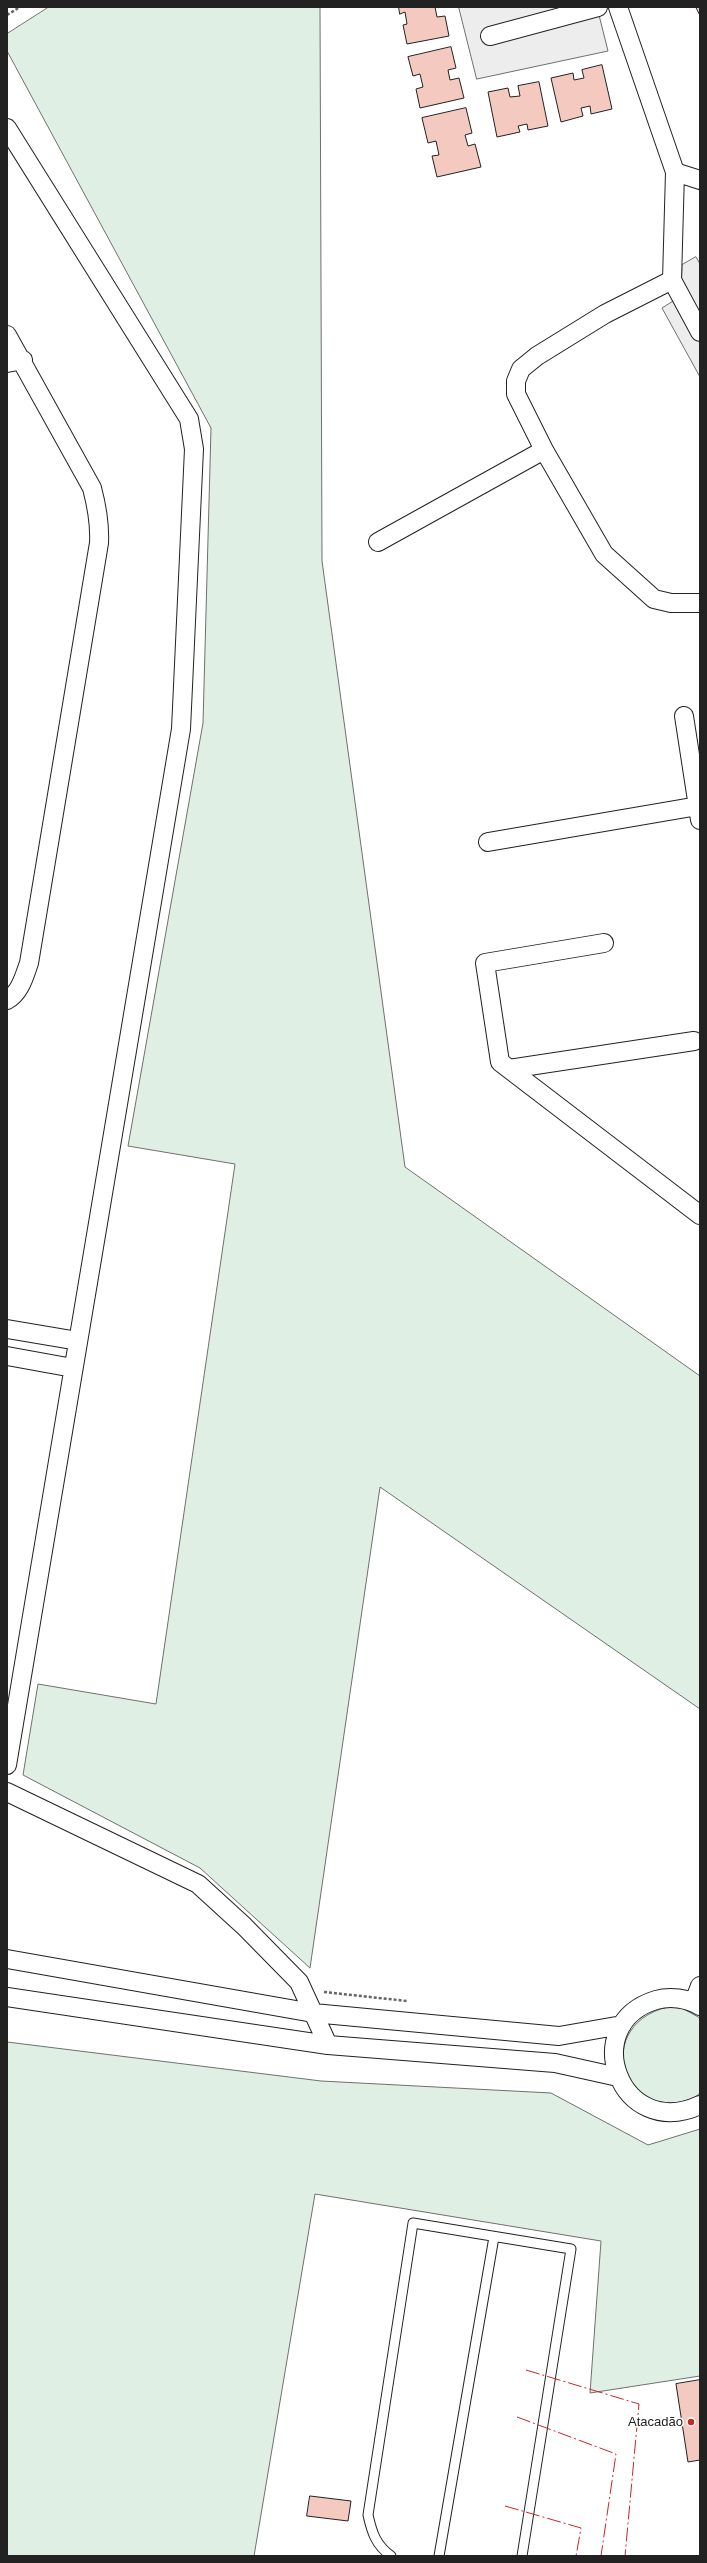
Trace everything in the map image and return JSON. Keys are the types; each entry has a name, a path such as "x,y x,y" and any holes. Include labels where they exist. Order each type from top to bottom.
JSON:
{"street":[{"path":"490,36 598,7"},
{"path":"618,7 675,172 672,280 700,332"},
{"path":"7,128 189,419 194,449 181,730 74,1368 14,1672 7,1765"},
{"path":"675,172 700,180"},
{"path":"672,280 605,314 537,356 521,369 516,381 516,394 544,450 604,554 630,580 654,599 671,603 700,603"},
{"path":"7,335 15,361 92,488 99,513 100,543 29,963 22,983 14,996 7,1000"},
{"path":"378,542 544,450"},
{"path":"488,842 699,813 684,716"},
{"path":"604,943 485,963 500,1062 700,1215"},
{"path":"509,1069 694,1041"},
{"path":"7,1329 78,1341"},
{"path":"7,1356 74,1368"},
{"path":"7,1792 198,1884 250,1932 299,1982 328,2045"},
{"path":"7,1959 313,2013 559,2036 622,2025"},
{"path":"7,1998 328,2045 556,2063 618,2077"},
{"path":"698,1998 663,1998 647,2003 633,2012 622,2025 615,2041 614,2060 618,2077 626,2092 639,2103 654,2110 670,2113 687,2111 700,2104"}],"lane":[{"path":"391,2556 380,2548 372,2534 368,2515 413,2223 571,2249 522,2554"},
{"path":"439,2556 494,2237"}],"path":[{"path":"7,15 20,7"},
{"path":"303,1990 412,2001"}],"green space":[{"path":"49,7 320,7 322,561 405,1167 700,1376 700,1709 380,1487 310,1968 200,1868 23,1775 38,1684 156,1704 235,1164 128,1146 203,723 211,428 7,51 7,34"},
{"path":"668,2007 682,2008 700,2018 700,2093 688,2100 675,2103 654,2101 639,2092 628,2079 623,2062 624,2045 632,2029 646,2016"},
{"path":"7,2042 321,2081 551,2093 648,2145 700,2129 700,2376 590,2393 601,2241 315,2194 254,2556 7,2556"}],"shaded area":[{"path":"459,7 597,7 608,51 477,79"},
{"path":"696,257 700,264 700,377 662,308 681,296 682,265"}],"building":[{"path":"399,7 435,7 437,17 445,16 449,36 407,44 403,25 407,24 405,12 400,14"},
{"path":"696,7 700,7 700,15"},
{"path":"451,47 456,68 448,70 450,80 459,78 464,98 420,108 416,89 423,87 420,74 413,76 408,57"},
{"path":"602,65 612,109 591,114 590,106 581,108 583,116 561,122 551,78 573,73 574,80 584,78 582,70"},
{"path":"539,82 548,126 528,130 527,124 518,126 520,132 497,137 488,92 508,88 510,97 520,96 518,86"},
{"path":"466,108 472,133 465,135 468,146 475,144 481,167 437,177 432,156 439,155 436,141 428,143 422,118"},
{"name":"Atacadão","path":"700,2380 700,2460 688,2462 676,2384"},
{"path":"310,2496 351,2501 348,2521 307,2516"}],"power":[{"path":"526,2370 639,2404 625,2556"},
{"path":"517,2417 616,2454 601,2556"},
{"path":"505,2506 581,2528 576,2556"}],"place":[{"name":"Atacadão","path":"691,2422"}]}
